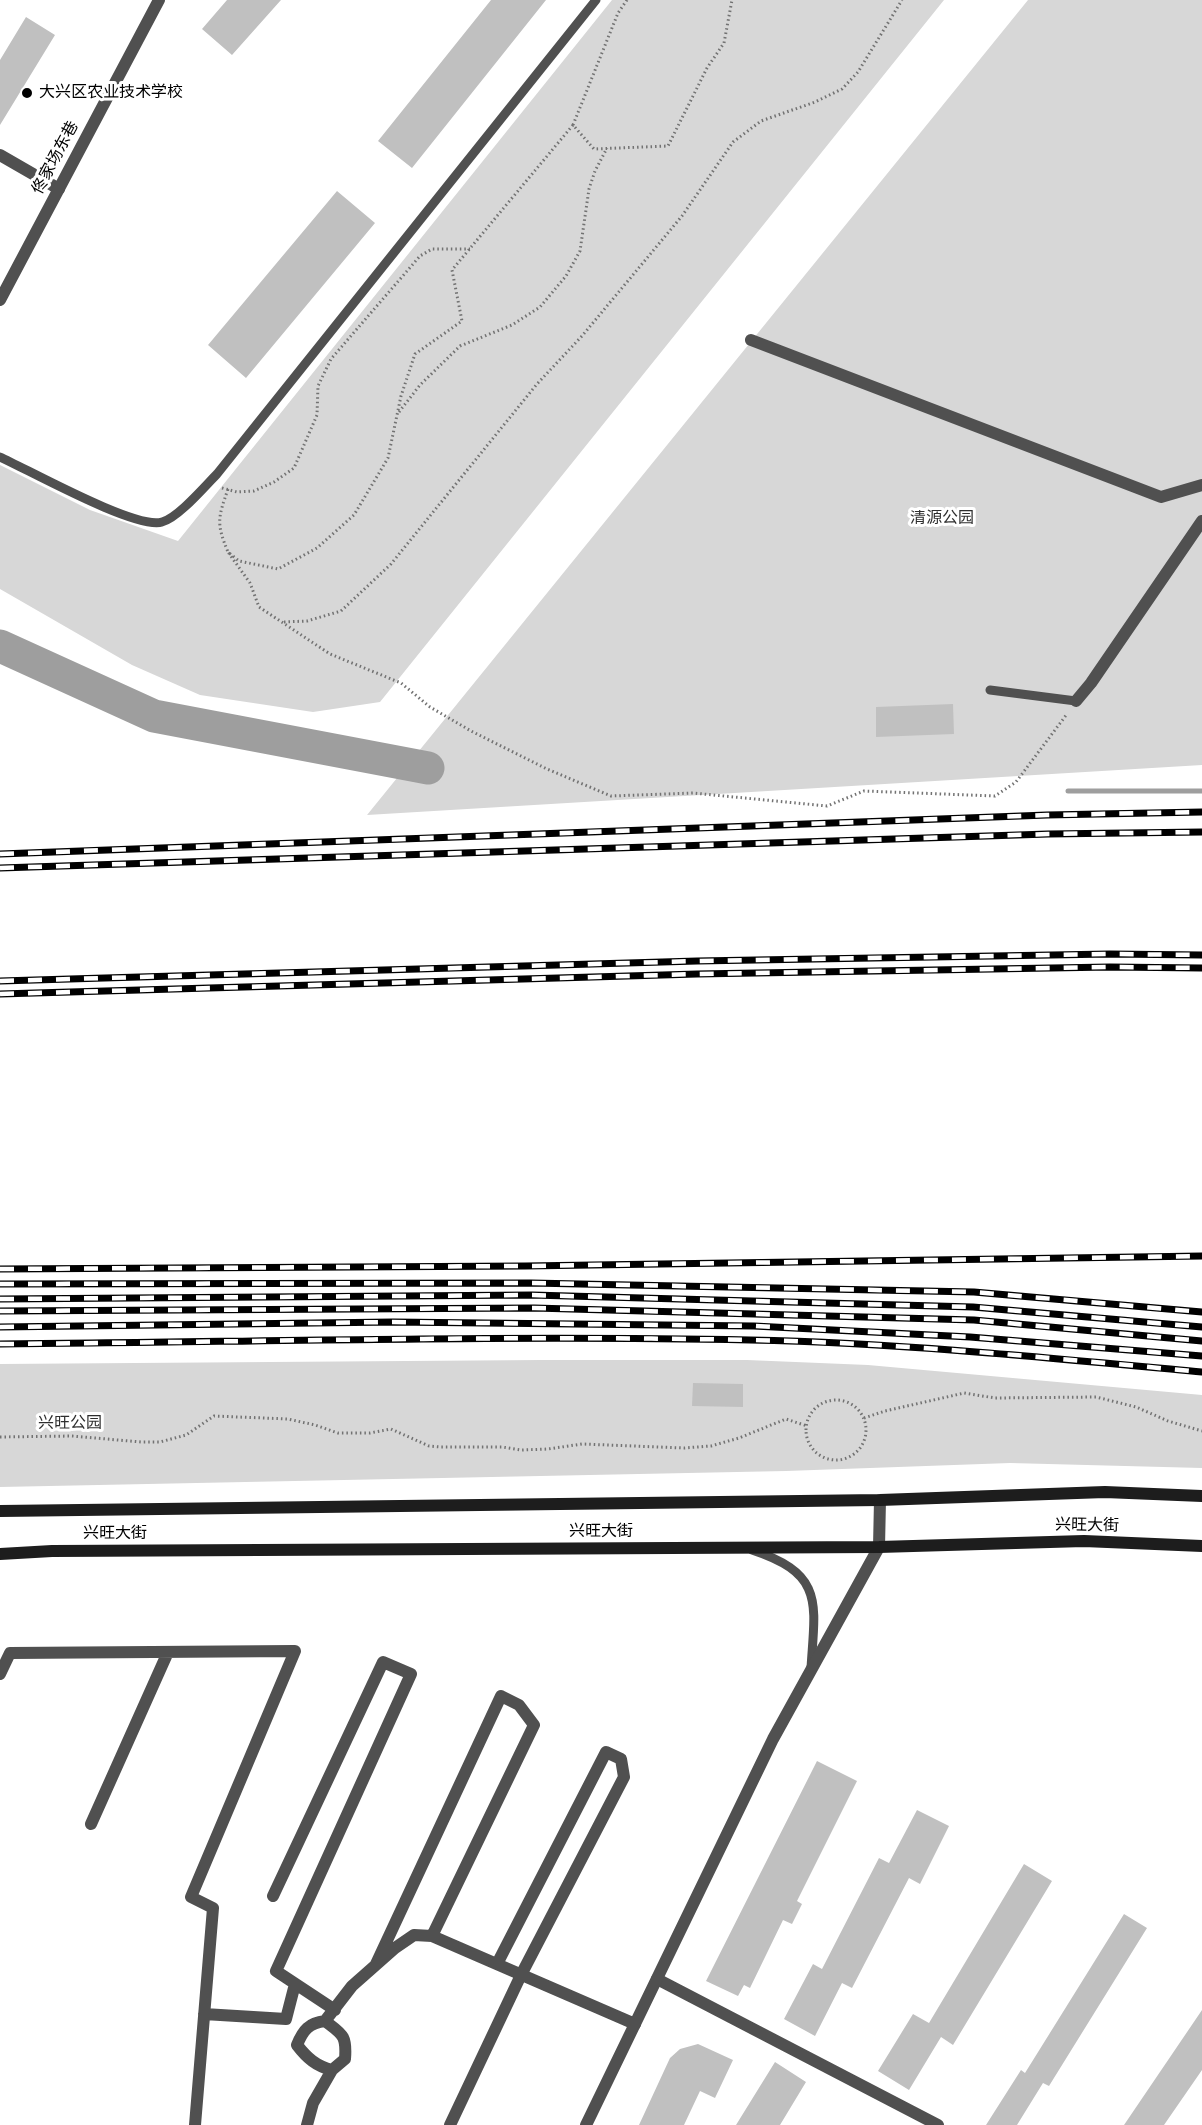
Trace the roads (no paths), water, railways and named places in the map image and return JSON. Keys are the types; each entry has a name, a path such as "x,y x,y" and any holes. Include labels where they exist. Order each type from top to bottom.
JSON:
{"main road":[{"name":"兴旺大街","path":"0,1511 880,1500 1105,1492 1202,1496"},
{"name":"兴旺大街","path":"0,1554 52,1551 879,1547 1084,1541 1202,1546"}],"street":[{"name":"佟家场东巷","path":"0,300 159,0"},
{"path":"0,155 59,189"},
{"path":"751,340 1161,497 1202,485"},
{"path":"1076,701 1091,683 1202,521"},
{"path":"586,2125 773,1739 879,1547 880,1500"},
{"path":"0,1674 10,1653 296,1651 191,1897 213,1908 195,2125"},
{"path":"91,1824 168,1652"},
{"path":"273,1896 383,1662 411,1674 276,1971 335,2010"},
{"path":"376,1964 501,1696 519,1705 534,1725 432,1936"},
{"path":"450,2125 521,1975 624,1777 621,1760 606,1752 497,1964"},
{"path":"332,2070 319,2067 303,2053 297,2044 302,2033 312,2023 325,2021 352,1986 395,1948 414,1935 432,1936 635,2024"},
{"path":"657,1979 938,2125"},
{"path":"204,2014 286,2019 295,1984"},
{"path":"307,2125 313,2103 332,2070 345,2059 346,2043 340,2033 325,2021"}],"lane":[{"path":"0,457 102,506 143,522 162,522 183,508 210,481 596,0"},
{"path":"990,690 1076,701"},
{"path":"744,1548 776,1558 797,1572 810,1588 814,1610 811,1670"}],"waterway":[{"path":"0,646 154,716 428,768"},
{"path":"1068,791 1202,791"}],"railway":[{"path":"0,854 1047,815 1202,812"},
{"path":"0,868 1048,834 1202,832"},
{"path":"0,981 697,961 1110,954 1202,955"},
{"path":"0,994 697,974 1110,967 1202,968"},
{"path":"0,1269 525,1266 1202,1256"},
{"path":"0,1284 531,1283 974,1292 1202,1312"},
{"path":"0,1299 532,1295 973,1307 1202,1327"},
{"path":"0,1311 534,1308 974,1320 1202,1341"},
{"path":"0,1327 393,1322 754,1326 970,1337 1202,1356"},
{"path":"0,1344 469,1339 750,1340 920,1348 1202,1372"}],"place":[{"name":"大兴区农业技术学校","path":"27,93"}],"park label":[{"name":"清源公园","path":"942,519"},
{"name":"兴旺公园","path":"70,1424"}]}
